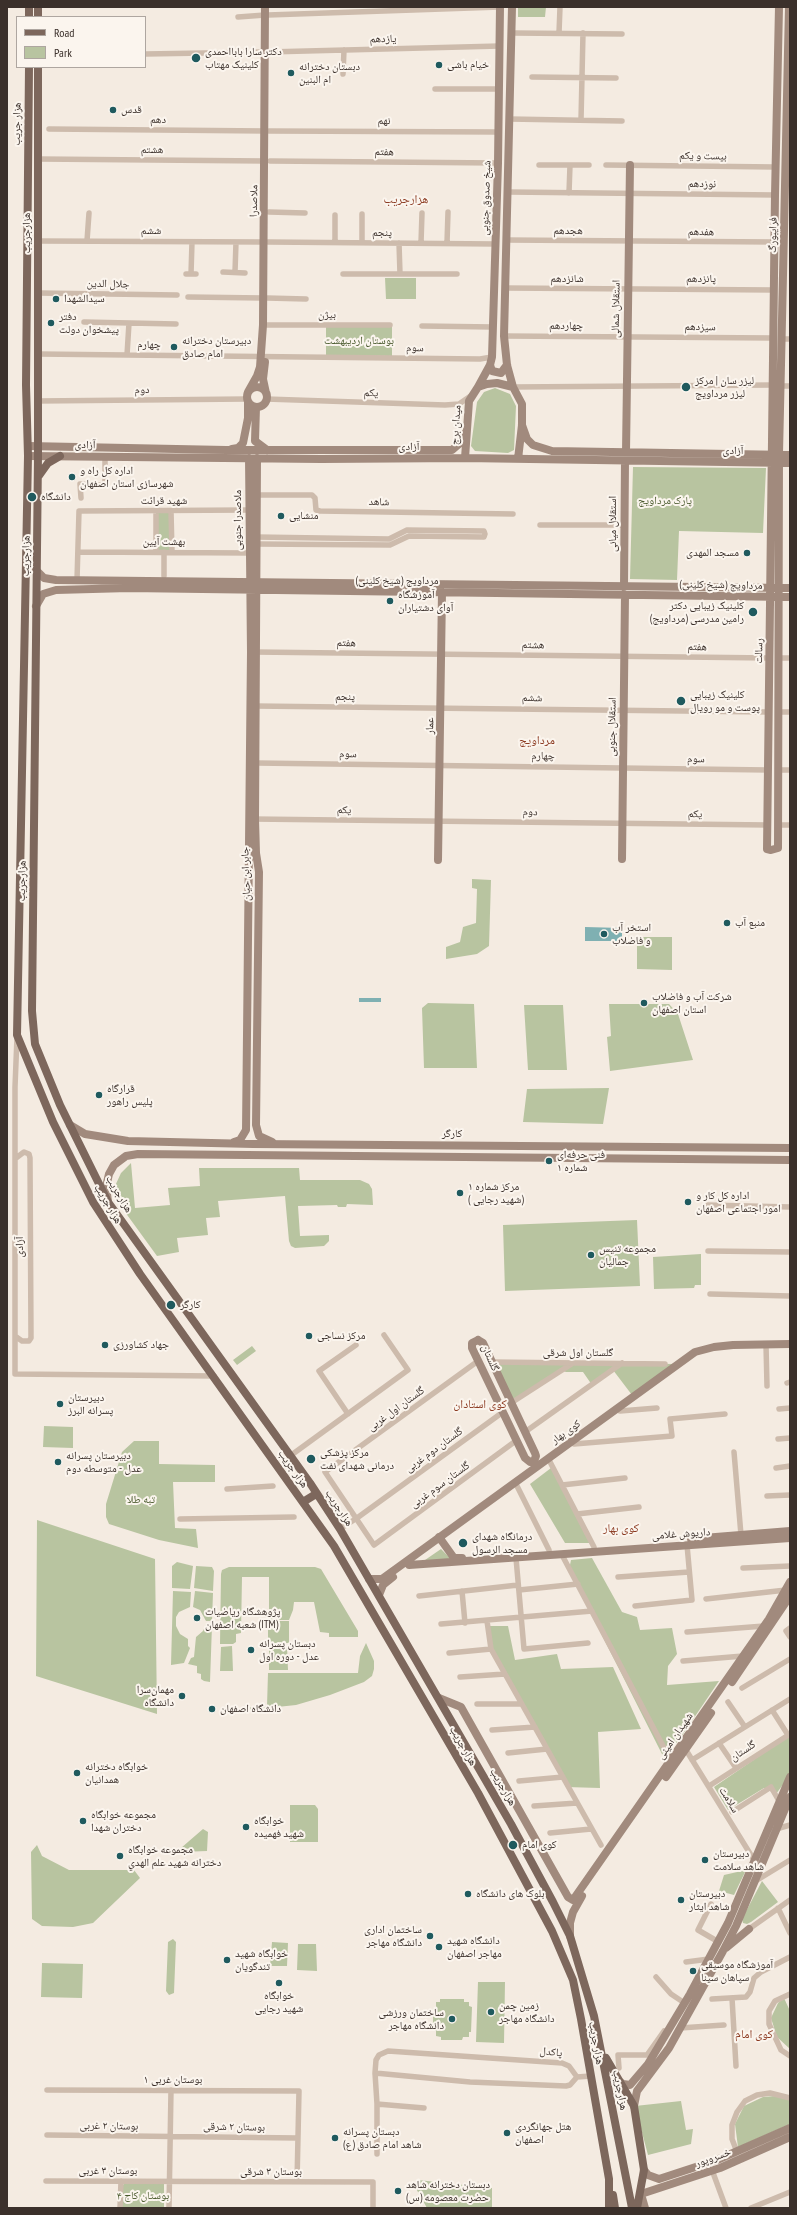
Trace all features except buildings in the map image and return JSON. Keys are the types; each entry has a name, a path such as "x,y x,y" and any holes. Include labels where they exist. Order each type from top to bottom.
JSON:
{"main road":[{"name":"هزار جریب","path":"29,68 26,385 28,456 17,1035 53,1122 93,1202 140,1274 334,1546 475,1788 552,1931 573,1980 609,2178 611,2208"},
{"name":"هزارجریب","path":"38,68 38,478 32,1011 35,1044 38,1054 70,1125 108,1202 290,1456 340,1529 488,1783 570,1936 594,2016 632,2208"},
{"path":"27,245 38,243"},
{"path":"38,478 48,463 60,456"},
{"path":"303,1502 316,1494"},
{"path":"475,1788 484,1788 488,1783"},
{"path":"484,1805 489,1799 497,1799"},
{"path":"601,2048 617,2079 634,2106 644,2170 641,2194 637,2208"}],"street":[{"name":"شیخ صدوق جنوبی","path":"478,387 491,361 493,327 499,132 500,7"},
{"path":"238,17 266,11 500,7"},
{"name":"شیخ صدوق جنوبی","path":"512,7 504,336 507,364 513,387"},
{"path":"559,33 560,7"},
{"name":"فرایبورگ","path":"779,7 775,167 774,313 782,338"},
{"name":"فرایبورگ","path":"775,458 772,443 782,338 782,313 786,290 788,195 787,72 790,7"},
{"name":"ملاصدرا","path":"266,11 269,212 266,242"},
{"path":"512,33 622,34"},
{"path":"581,120 583,33"},
{"name":"یازدهم","path":"146,54 500,46"},
{"path":"343,74 344,50"},
{"path":"778,55 784,59 788,56"},
{"path":"778,72 783,69 787,72"},
{"path":"532,77 616,78"},
{"path":"435,89 499,89"},
{"path":"509,119 622,121"},
{"name":"دهم","path":"49,129 267,131"},
{"name":"نهم","path":"267,131 499,132"},
{"name":"هشتم","path":"38,159 268,161"},
{"name":"ملاصدرا","path":"266,396 263,379 268,161"},
{"name":"هفتم","path":"268,161 498,163"},
{"path":"539,165 589,165"},
{"path":"569,192 570,165"},
{"name":"بیست و یکم","path":"606,165 775,167"},
{"name":"استقلال شمالی","path":"626,452 630,165"},
{"name":"نوزدهم","path":"508,192 775,195"},
{"path":"269,212 305,213"},
{"path":"447,243 448,212"},
{"path":"87,241 89,213"},
{"path":"421,243 422,213"},
{"path":"362,214 362,243"},
{"path":"335,215 335,242"},
{"name":"هجدهم","path":"506,240 628,241"},
{"name":"ششم","path":"38,243 87,241 266,242"},
{"name":"هفدهم","path":"628,241 774,242"},
{"path":"191,274 192,242"},
{"path":"236,242 236,272"},
{"name":"پنجم","path":"266,242 496,244"},
{"path":"399,243 400,274"},
{"path":"223,272 245,273"},
{"path":"342,274 457,274"},
{"name":"شانزدهم","path":"505,288 628,289"},
{"name":"پانزدهم","path":"628,289 774,290"},
{"name":"جلال الدین","path":"38,293 177,295"},
{"path":"188,297 306,299"},
{"path":"774,313 782,313"},
{"path":"84,322 176,324"},
{"path":"127,355 129,323"},
{"name":"بیژن","path":"265,325 390,325"},
{"path":"422,326 493,327"},
{"name":"چهاردهم","path":"504,336 627,337"},
{"name":"سیزدهم","path":"627,337 782,338"},
{"name":"چهارم","path":"38,354 264,356"},
{"name":"ملاصدرا","path":"248,398 264,356"},
{"name":"سوم","path":"264,356 480,359 491,361"},
{"path":"491,361 492,371 501,373 505,370 507,364"},
{"path":"478,387 497,383 513,387 626,385 790,386"},
{"name":"فرایبورگ","path":"775,458 780,437 777,385"},
{"path":"226,450 238,448 243,443 248,414 248,398 253,388 259,387 266,396 263,404 256,407"},
{"name":"میدان برج","path":"465,458 468,401 478,387"},
{"path":"513,387 522,404 522,425 518,459"},
{"name":"یکم","path":"266,396 444,405 459,404 472,395"},
{"path":"248,398 256,407 255,440 268,450"},
{"name":"دوم","path":"37,401 248,398"},
{"name":"آزادی","path":"522,425 527,439 533,445 542,449 757,458"},
{"name":"آزادی","path":"28,456 104,457 226,450 452,450 459,444 466,432"},
{"path":"780,437 790,455"},
{"path":"772,443 757,458 775,475 790,464"},
{"name":"آزادی","path":"28,446 253,458 321,459 465,458 624,461 775,458 790,455"},
{"path":"321,450 321,459"},
{"path":"81,498 80,484 105,486 104,457"},
{"name":"ملاصدرا جنوبی","path":"253,458 256,495 254,586"},
{"name":"ملاصدرا جنوبی","path":"253,458 249,510 249,553 254,586"},
{"name":"آزادی","path":"775,458 790,464"},
{"name":"رسالت","path":"775,458 775,593 778,658 778,848 774,850 767,849 770,658 775,593"},
{"name":"استقلال میانی","path":"624,461 624,591"},
{"name":"شاهد","path":"256,495 312,496 315,498 316,510 320,511 512,514"},
{"name":"شهید قرائت","path":"78,552 79,511 249,510"},
{"path":"156,511 156,552"},
{"path":"171,511 172,552"},
{"path":"540,525 624,525"},
{"path":"407,530 484,531 485,534 484,537 409,536 390,545 256,541 389,539 407,530"},
{"path":"77,580 78,552"},
{"name":"بهشت آیین","path":"78,552 249,553"},
{"path":"164,552 164,576"},
{"name":"مرداویج (شیخ کلینی)","path":"36,570 44,578 129,584 775,593 790,597"},
{"name":"مرداویج (شیخ کلینی)","path":"36,606 43,594 56,590 129,584"},
{"name":"مرداویج (شیخ کلینی)","path":"254,586 442,592 624,591"},
{"name":"جابر ابن حیان","path":"246,1127 246,995 252,818 254,586"},
{"name":"مرداویج (شیخ کلینی)","path":"775,593 790,588"},
{"name":"استقلال جنوبی","path":"622,859 621,823 624,591"},
{"name":"عمار","path":"438,860 442,592"},
{"name":"هفتم","path":"254,652 442,654"},
{"name":"هشتم","path":"442,654 624,656"},
{"name":"هفتم","path":"624,656 770,658"},
{"path":"778,658 790,658"},
{"name":"پنجم","path":"253,706 441,707"},
{"name":"جابر ابن حیان","path":"253,706 256,763 252,818 259,872 256,1125"},
{"name":"ششم","path":"441,707 623,710"},
{"path":"623,710 769,712"},
{"path":"778,712 790,712"},
{"name":"سوم","path":"256,763 440,765"},
{"name":"چهارم","path":"440,765 622,767"},
{"name":"سوم","path":"622,767 768,770"},
{"path":"778,770 790,770"},
{"name":"یکم","path":"252,818 439,822"},
{"name":"دوم","path":"439,822 621,823"},
{"name":"یکم","path":"621,823 768,825"},
{"path":"778,825 790,825"},
{"path":"246,995 257,995"},
{"name":"آزادی","path":"17,1035 15,1374 214,1376"},
{"name":"کارگر","path":"70,1125 85,1134 104,1139 190,1143 790,1148"},
{"path":"230,1144 243,1137 246,1127 252,1130 256,1125"},
{"path":"256,1125 259,1136 276,1144"},
{"path":"189,1154 190,1143"},
{"path":"285,1155 297,1152 332,1152 333,1147 329,1144"},
{"path":"352,1156 349,1151 350,1149 375,1148 384,1144"},
{"name":"آزادی","path":"15,1336 22,1341 31,1338 30,1158 29,1154 24,1152 16,1158"},
{"name":"کارگر","path":"108,1202 106,1187 109,1174 120,1160 138,1154 790,1160"},
{"path":"707,1205 790,1207"},
{"path":"708,1251 790,1252"},
{"path":"710,1294 790,1296"},
{"path":"290,1456 408,1370 384,1335"},
{"name":"گلستان","path":"478,1340 483,1343 492,1362 536,1456 534,1461 525,1458 472,1348 472,1343 478,1340"},
{"name":"کوی بهار","path":"369,1579 382,1579 408,1563 516,1483 620,1411 688,1361 708,1351 790,1344"},
{"path":"348,1414 319,1372 356,1345"},
{"name":"کوی بهار","path":"573,1443 695,1352 714,1346 790,1349"},
{"path":"766,1347 767,1386"},
{"name":"گلستان اول غربی","path":"357,1518 325,1472 478,1361"},
{"name":"گلستان اول شرقی","path":"492,1362 664,1364"},
{"path":"511,1403 573,1363"},
{"path":"525,1432 622,1363"},
{"path":"620,1411 657,1408"},
{"path":"779,1409 790,1408"},
{"name":"گلستان دوم غربی","path":"357,1518 503,1412"},
{"path":"573,1443 672,1436 670,1419 725,1414"},
{"path":"778,1439 790,1438"},
{"name":"گلستان سوم غربی","path":"357,1518 374,1545 517,1440"},
{"path":"734,1452 741,1535"},
{"path":"548,1460 594,1547"},
{"path":"776,1468 790,1466"},
{"path":"562,1485 626,1478"},
{"path":"516,1483 549,1550"},
{"path":"227,1489 274,1486"},
{"path":"767,1496 790,1495"},
{"path":"577,1514 639,1507"},
{"path":"180,1519 294,1517"},
{"path":"340,1529 357,1518"},
{"name":"داریوش غلامی","path":"408,1563 516,1558 790,1531"},
{"name":"داریوش غلامی","path":"457,1560 549,1550 594,1547 687,1545 790,1538"},
{"path":"441,1539 457,1560"},
{"path":"635,1606 692,1600 687,1545"},
{"path":"562,1554 671,1761"},
{"path":"516,1558 524,1649 588,1643"},
{"name":"کوی بهار","path":"379,1595 386,1582 408,1563"},
{"path":"743,1568 790,1566"},
{"path":"618,1577 689,1572"},
{"name":"شهیدان امینی","path":"577,1899 774,1622 788,1593 790,1582"},
{"path":"419,1596 462,1591 578,1584"},
{"path":"462,1591 465,1623"},
{"path":"706,1599 788,1593"},
{"name":"شهیدان امینی","path":"577,1899 671,1761 683,1748 743,1656 788,1593"},
{"path":"442,1624 592,1612"},
{"path":"487,1621 491,1649 601,1845"},
{"path":"687,1632 764,1626"},
{"path":"788,1629 790,1637"},
{"path":"449,1653 491,1649"},
{"path":"683,1661 743,1656"},
{"path":"742,1688 790,1659"},
{"path":"460,1678 505,1674"},
{"path":"439,1698 461,1707 568,1896 577,1899 570,1923 570,1936"},
{"path":"692,1760 790,1699"},
{"path":"728,1702 745,1727"},
{"path":"477,1704 521,1704"},
{"path":"772,1710 789,1734"},
{"path":"492,1730 535,1727"},
{"name":"گلستان","path":"709,1786 789,1734"},
{"path":"719,1743 736,1768"},
{"name":"سلامت","path":"683,1748 709,1786 754,1860"},
{"path":"508,1752 547,1749"},
{"path":"519,1781 563,1777"},
{"path":"634,2106 638,2081 662,2043 728,1923 754,1860 780,1807 790,1777"},
{"path":"617,2079 623,2084 630,2085 654,2069 680,2028 738,1921 776,1829 780,1807 771,1787 732,1812"},
{"path":"780,1807 790,1797"},
{"path":"534,1806 577,1803"},
{"path":"776,1829 790,1825"},
{"path":"550,1833 592,1829"},
{"path":"754,1882 790,1860"},
{"path":"723,1951 750,1928 790,1900"},
{"path":"711,1904 698,1930 718,1940 727,1942"},
{"path":"778,1908 790,1933"},
{"path":"738,1921 740,1927 750,1928"},
{"path":"712,1999 746,1997 750,1992 754,1978 761,1972 790,1957"},
{"path":"686,1962 709,1959"},
{"path":"656,1977 670,1994 687,1997"},
{"path":"790,1994 776,2001 769,2011 769,2024 781,2050 790,2056"},
{"path":"619,2068 618,2055 648,2055 687,1997"},
{"path":"732,1998 736,2066"},
{"path":"680,2028 724,2025"},
{"name":"پاکدل","path":"377,2154 376,2060 379,2055 388,2051 562,2062 569,2066 576,2077"},
{"path":"375,2073 470,2082 566,2086 570,2085 576,2077 591,2076"},
{"name":"بوستان غربی ۱","path":"46,2090 299,2091 298,2138"},
{"path":"169,2208 172,2090"},
{"path":"737,2152 732,2139 732,2125 737,2112 745,2101 757,2095 770,2093 790,2098"},
{"path":"377,2104 424,2108"},
{"name":"خسروپور","path":"661,2182 712,2170 790,2128"},
{"name":"بوستان ۲ غربی","path":"47,2135 171,2136"},
{"name":"بوستان ۲ شرقی","path":"171,2136 298,2138"},
{"name":"خسروپور","path":"641,2194 661,2182 737,2152 753,2149 790,2137"},
{"path":"297,2182 298,2138"},
{"path":"644,2170 648,2175 661,2182"},
{"path":"712,2170 726,2208"},
{"name":"بوستان ۳ غربی","path":"46,2181 170,2181"},
{"path":"120,2181 120,2208"},
{"name":"بوستان ۳ شرقی","path":"170,2181 373,2182 373,2208"},
{"path":"750,2208 790,2192"},
{"path":"641,2194 645,2208"}],"green space":[{"path":"518,7 546,7 545,17 518,17"},
{"path":"385,278 416,278 416,299 386,299"},
{"name":"بوستان اردیبهشت","path":"326,327 392,327 392,356 326,355"},
{"path":"495,388 510,394 516,406 514,450 508,453 475,451 471,446 477,402 484,392"},
{"name":"پارک مرداویج","path":"633,467 766,468 763,533 679,531 677,580 630,579"},
{"path":"156,511 171,511 172,552 156,552"},
{"path":"472,879 491,880 489,946 477,954 446,959 446,947 460,942 463,927 476,923 477,889 472,888"},
{"path":"637,937 672,937 672,970 637,969"},
{"path":"428,1003 474,1004 477,1068 424,1068 422,1008"},
{"path":"609,1004 669,1004 678,1014 693,1060 610,1071 607,1037 611,1036"},
{"path":"524,1005 563,1005 567,1070 528,1070"},
{"path":"609,1088 603,1124 523,1122 527,1089"},
{"path":"131,1163 135,1208 170,1205 168,1188 200,1186 199,1168 299,1168 300,1180 360,1180 369,1184 372,1189 373,1205 347,1204 346,1207 338,1207 337,1205 298,1206 300,1236 329,1235 329,1241 324,1246 295,1248 291,1246 289,1241 285,1196 218,1201 220,1217 206,1218 208,1235 177,1238 179,1252 157,1256 117,1201 115,1186 121,1173"},
{"path":"637,1220 640,1286 505,1291 503,1225"},
{"path":"701,1254 701,1285 695,1285 694,1288 654,1289 653,1257"},
{"path":"252,1346 256,1351 237,1365 233,1360"},
{"path":"492,1362 676,1364 632,1395 613,1370 592,1385 583,1372 563,1371 511,1403"},
{"path":"44,1426 73,1427 73,1448 43,1447"},
{"name":"تبه طلا","path":"134,1441 159,1441 159,1464 215,1465 215,1482 173,1482 175,1528 196,1529 198,1548 159,1540 109,1524 106,1517 106,1504 122,1452"},
{"path":"551,1468 590,1543 565,1543 530,1484"},
{"path":"37,1520 155,1559 157,1714 36,1676"},
{"path":"441,1549 452,1560 426,1562 425,1560"},
{"path":"592,1558 622,1612 637,1617 640,1630 672,1628 677,1654 668,1666 667,1685 719,1681 681,1737 664,1758 569,1570 571,1560"},
{"path":"177,1562 193,1566 190,1589 172,1588 172,1566"},
{"path":"196,1566 212,1567 214,1571 213,1591 194,1588"},
{"path":"229,1567 315,1567 321,1569 358,1631 358,1637 329,1637 329,1633 320,1632 314,1602 294,1602 289,1620 269,1620 269,1577 242,1577 241,1633 236,1634 236,1642 233,1644 220,1644 221,1574 222,1570"},
{"path":"173,1591 191,1592 190,1607 179,1612 176,1617 176,1626 180,1634 188,1639 188,1646 190,1648 184,1663 171,1665"},
{"path":"195,1591 213,1593 212,1621 206,1621 200,1610 193,1607"},
{"path":"268,1621 289,1621 289,1643 268,1643"},
{"path":"206,1624 212,1625 210,1682 201,1679 201,1674 197,1673 197,1666 188,1664 191,1658 194,1657 196,1637 203,1631"},
{"path":"487,1626 508,1626 515,1660 557,1654 561,1669 613,1667 641,1729 598,1732 600,1788 566,1787 489,1643"},
{"path":"366,1643 374,1661 374,1669 372,1676 364,1682 330,1695 296,1705 239,1711 232,1709 267,1706 268,1673 358,1673 360,1656"},
{"path":"232,1646 233,1671 220,1671 221,1647"},
{"path":"287,1647 288,1670 269,1670 269,1648"},
{"path":"790,1735 790,1775 776,1794 764,1788 728,1810 714,1787"},
{"path":"290,1805 315,1805 318,1809 318,1842 290,1842"},
{"path":"203,1829 208,1832 207,1851 181,1852 181,1848"},
{"path":"37,1845 42,1856 69,1870 134,1870 140,1878 93,1923 73,1927 42,1926 32,1919 31,1852"},
{"path":"746,1870 734,1895 719,1891 724,1875"},
{"path":"762,1881 778,1902 751,1922 747,1924 743,1923 742,1919"},
{"path":"173,1939 176,1942 174,1993 169,1995 166,1991 168,1942"},
{"path":"272,1942 288,1943 287,1966 270,1966"},
{"path":"298,1944 316,1944 317,1971 297,1970"},
{"path":"42,1963 83,1964 82,1998 41,1997"},
{"name":"زمین چمن دانشگاه مهاجر","path":"478,1982 505,1982 504,2043 476,2042"},
{"path":"784,1998 790,2011 790,2049 777,2037 771,2018 778,2003"},
{"name":"ساختمان ورزشی دانشگاه مهاجر","path":"440,1999 464,1999 464,2002 469,2002 469,2006 472,2007 471,2032 469,2032 469,2037 463,2037 462,2040 441,2040 441,2037 436,2036 436,2031 433,2030 433,2008 436,2008 436,2002 440,2002"},
{"path":"775,2096 790,2100 790,2124 738,2147 735,2124 744,2106 763,2097"},
{"path":"681,2101 686,2130 693,2129 691,2144 648,2155 635,2106"},
{"path":"418,2180 492,2188 492,2208 427,2208 414,2185"},
{"name":"بوستان کاج ۴","path":"124,2184 164,2184 164,2208 122,2208 122,2186"}],"water":[{"name":"استخر آب و فاضلاب","path":"585,927 622,928 622,941 585,941"},
{"path":"359,998 381,998 381,1002 359,1002"}],"place":[{"name":"دکتر سارا بابااحمدی کلینیک مهتاب","path":"196,58"},
{"name":"خیام باشی","path":"439,65"},
{"name":"دبستان دخترانه ام البنین","path":"291,73"},
{"name":"قدس","path":"113,110"},
{"name":"سیدالشهدا","path":"56,299"},
{"name":"دفتر پیشخوان دولت","path":"51,323"},
{"name":"دبیرستان دخترانه امام صادق","path":"174,347"},
{"name":"لیزر سان | مرکز لیزر مرداویج","path":"686,387"},
{"name":"اداره کل راه و شهرسازی استان اصفهان","path":"72,477"},
{"name":"دانشگاه","path":"32,497"},
{"name":"منشایی","path":"281,516"},
{"name":"مسجد المهدی","path":"747,553"},
{"name":"آموزشگاه آوای دشتیاران","path":"390,601"},
{"name":"کلینیک زیبایی دکتر رامین مدرسی (مرداویج)","path":"753,612"},
{"name":"کلینیک زیبایی پوست و مو رویال","path":"681,701"},
{"name":"منبع آب","path":"727,923"},
{"name":"استخر آب و فاضلاب","path":"604,934"},
{"name":"شرکت آب و فاضلاب استان اصفهان","path":"644,1003"},
{"name":"قرارگاه پلیس راهور","path":"99,1095"},
{"name":"فنی حرفه‌ای شماره ۱","path":"549,1161"},
{"name":"مرکز شماره ۱ ( شهید رجایی)","path":"460,1193"},
{"name":"اداره کل کار و امور اجتماعی اصفهان","path":"688,1202"},
{"name":"مجموعه تنیس جمالیان","path":"591,1255"},
{"name":"کارگر","path":"171,1305"},
{"name":"مرکز نساجی","path":"309,1336"},
{"name":"جهاد کشاورزی","path":"105,1345"},
{"name":"دبیرستان پسرانه البرز","path":"60,1404"},
{"name":"مرکز پزشکی درمانی شهدای نفت","path":"311,1459"},
{"name":"دبیرستان پسرانه عدل - متوسطه دوم","path":"58,1462"},
{"name":"درمانگاه شهدای مسجد الرسول","path":"463,1543"},
{"name":"پژوهشگاه رياضيات شعبه اصفهان (ITM)","path":"197,1618"},
{"name":"دبستان پسرانه عدل - دوره اول","path":"251,1650"},
{"name":"مهمان‌سرا دانشگاه","path":"182,1696"},
{"name":"دانشگاه اصفهان","path":"212,1709"},
{"name":"خوابگاه دخترانه همدانیان","path":"77,1773"},
{"name":"مجموعه خوابگاه دختران شهدا","path":"83,1821"},
{"name":"خوابگاه شهید فهمیده","path":"246,1827"},
{"name":"کوی امام","path":"513,1845"},
{"name":"مجموعه خوابگاه دخترانه شهيد علم الهدي","path":"120,1856"},
{"name":"دبیرستان شاهد سلامت","path":"705,1860"},
{"name":"بلوک های دانشگاه","path":"468,1894"},
{"name":"دبیرستان شاهد ایثار","path":"681,1900"},
{"name":"ساختمان اداری دانشگاه مهاجر","path":"430,1936"},
{"name":"دانشگاه شهید مهاجر اصفهان","path":"439,1947"},
{"name":"خوابگاه شهید تندگویان","path":"227,1960"},
{"name":"آموزشگاه موسیقی سپاهان سینا","path":"693,1971"},
{"name":"خوابگاه شهید رجایی","path":"279,1983"},
{"name":"زمین چمن دانشگاه مهاجر","path":"491,2012"},
{"name":"ساختمان ورزشی دانشگاه مهاجر","path":"452,2019"},
{"name":"هتل جهانگردی اصفهان","path":"507,2133"},
{"name":"دبستان پسرانه شاهد امام صادق (ع)","path":"335,2138"},
{"name":"دبستان دخترانه شاهد حضرت معصومه (س)","path":"398,2191"}],"district":[{"name":"هزارجریب","path":"406,200"},
{"name":"مرداویج","path":"537,741"},
{"name":"کوی استادان","path":"480,1405"},
{"name":"کوی بهار","path":"621,1529"},
{"name":"کوی امام","path":"754,2035"}]}
